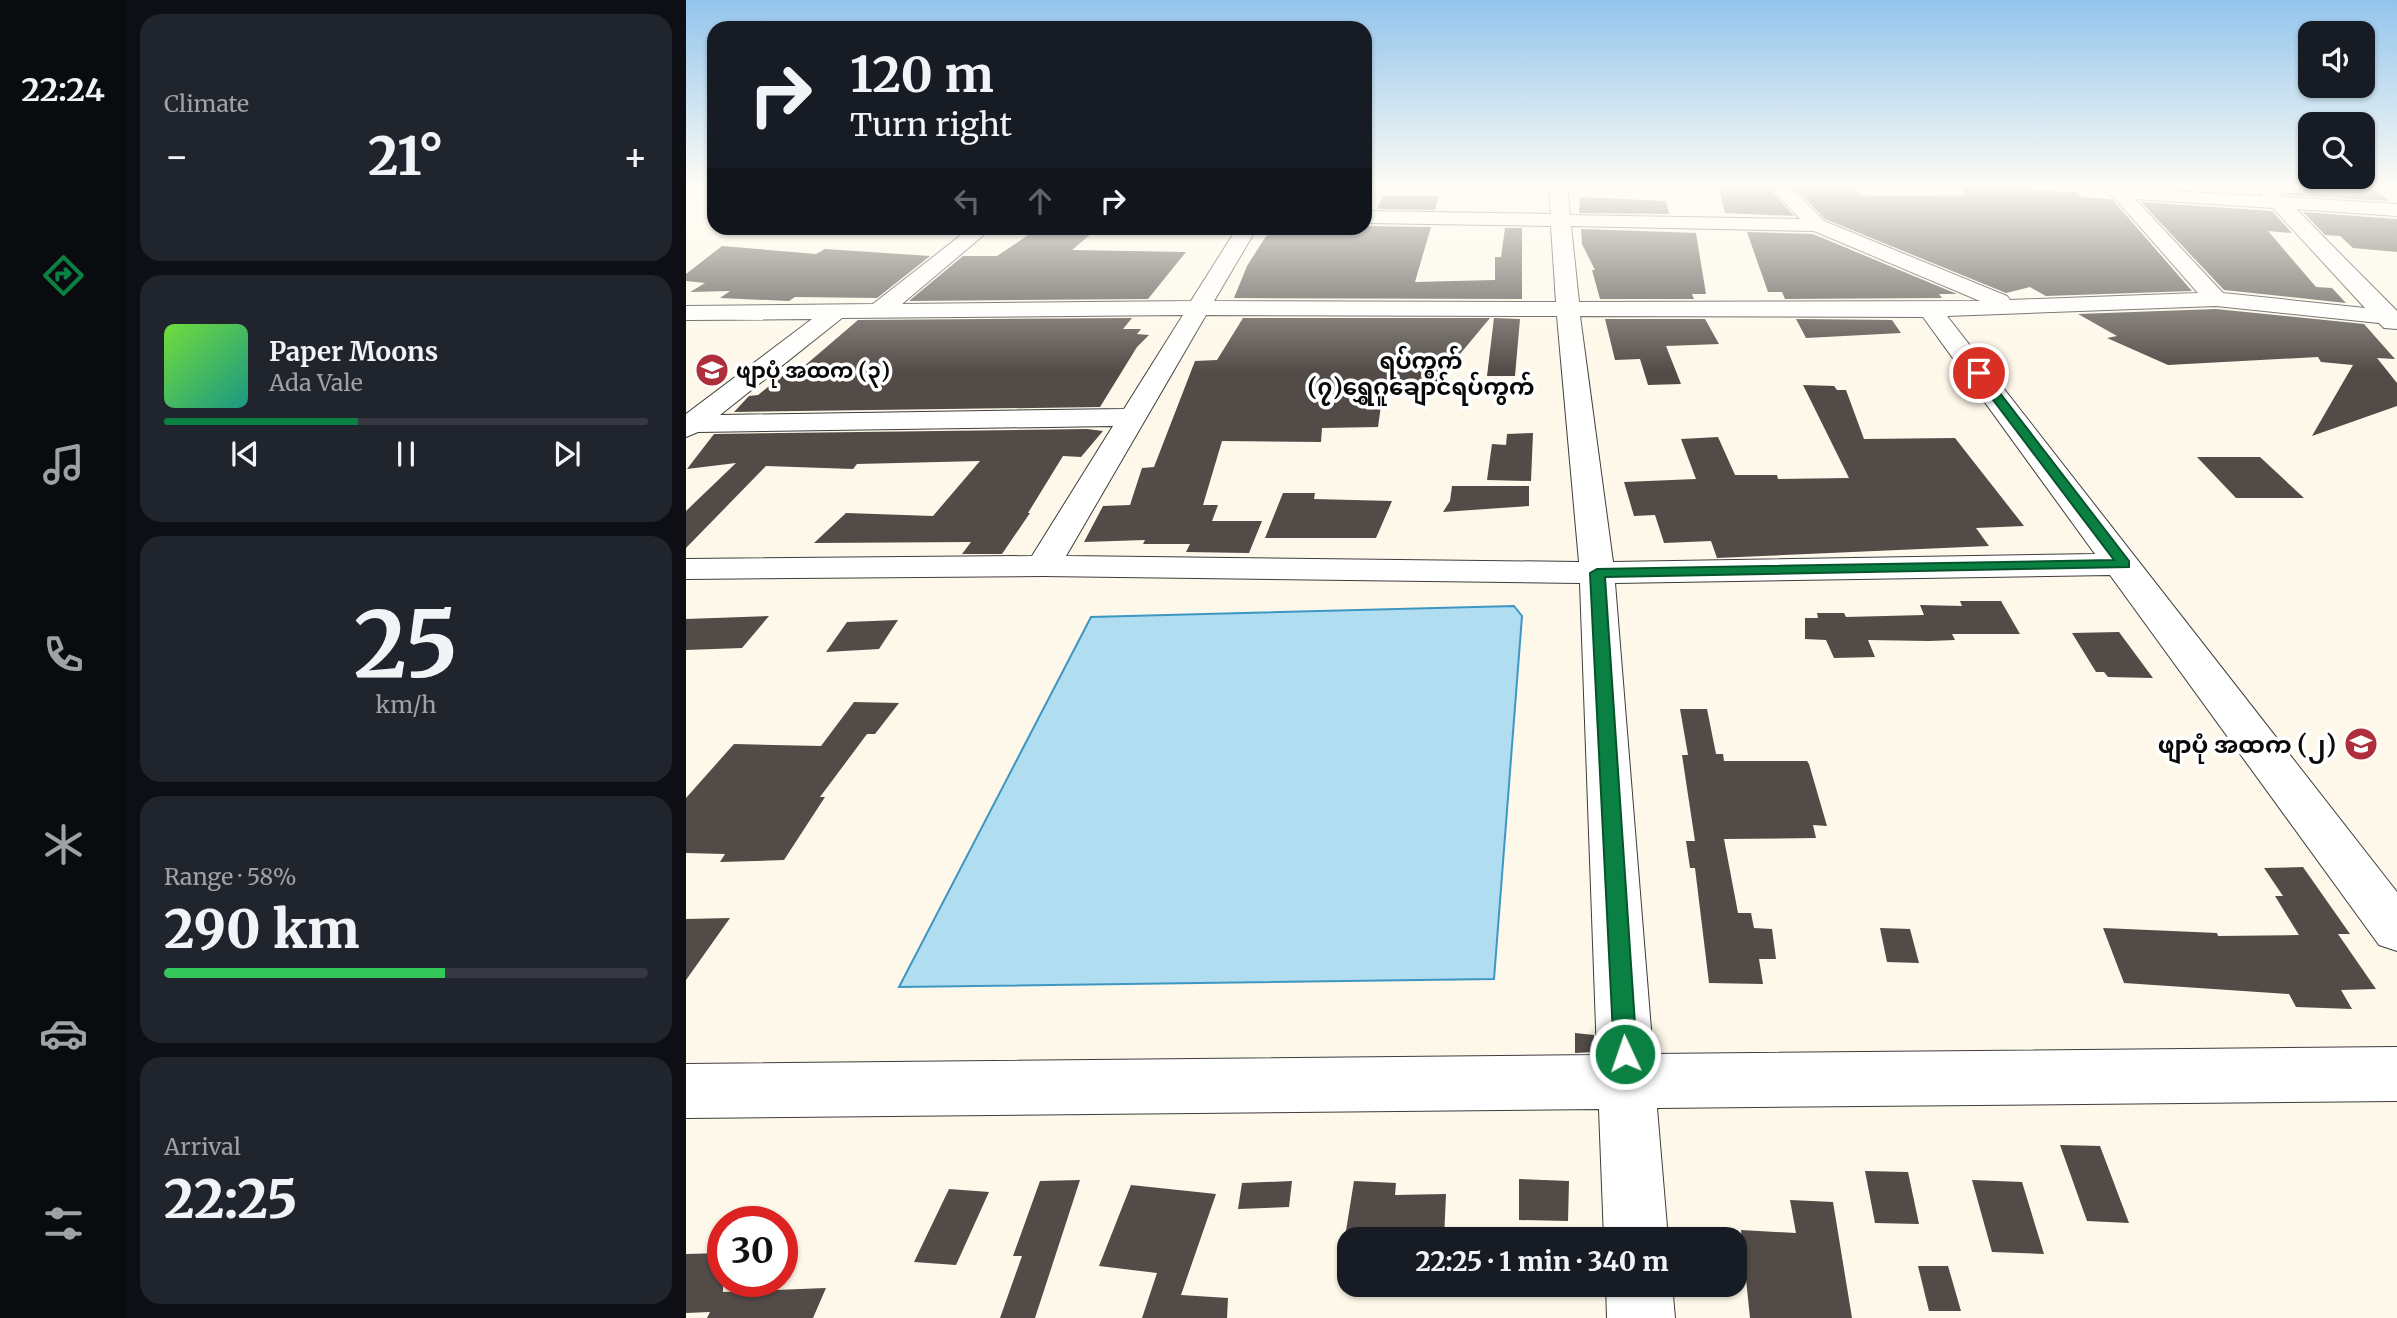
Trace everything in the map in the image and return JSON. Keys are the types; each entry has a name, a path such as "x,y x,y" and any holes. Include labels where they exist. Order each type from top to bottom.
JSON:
{"street":[{"path":"879,312 957,249"},
{"path":"1043,566 1235,249"},
{"path":"1563,249 1597,573 1635,1227"},
{"path":"1873,249 2010,306"},
{"path":"2168,249 2216,299"},
{"path":"2323,249 2393,321"},
{"path":"686,313 1198,309 1930,310 2216,299 2393,321"},
{"path":"1930,310 2124,564 2397,930"},
{"path":"689,426 836,312"},
{"path":"689,426 1132,417"},
{"path":"686,569 1043,566 1597,573 2124,564"},
{"path":"686,1091 2397,1074"},
{"path":"1640,1297 1641,1318"}],"water":[{"path":"1514,606 1522,616 1494,979 899,987 1091,617"}],"building":[{"path":"719,249 816,254 825,249 930,256 877,298 795,297 789,301 720,298 730,291 690,292 705,283 686,281 686,274"},
{"path":"1008,249 1186,252 1148,299 909,301 963,256 997,256"},
{"path":"1258,249 1425,249 1415,282 1495,280 1495,257 1501,257 1502,249 1522,249 1522,299 1234,298 1247,266"},
{"path":"1584,249 1699,249 1706,294 1692,294 1694,299 1600,299 1592,270 1595,270"},
{"path":"1753,249 1848,249 1957,294 1939,294 1942,298 1785,299 1782,292 1768,292"},
{"path":"1897,249 2155,249 2192,291 2046,296 2030,287 2006,293"},
{"path":"2185,249 2283,249 2316,287 2332,288 2346,303 2224,290"},
{"path":"2359,249 2397,249 2397,252"},
{"path":"2216,309 2364,324 2395,359 2377,358 2397,383 2397,406 2312,436 2353,365 2321,362 2318,357 2168,365 2107,338 2117,336 2078,314"},
{"path":"1132,318 1123,329 1141,329 1137,334 1149,335 1137,347 1100,407 734,412 749,396 758,395 792,368 802,368 858,320"},
{"path":"1243,318 1490,318 1425,396 1383,391 1378,427 1322,428 1321,442 1222,441 1203,505 1218,505 1212,521 1262,521 1249,553 1186,552 1190,544 1143,544 1145,540 1084,542 1103,506 1130,505 1142,468 1154,467 1195,361 1217,360"},
{"path":"1494,318 1520,319 1515,376 1487,376"},
{"path":"1605,319 1705,319 1719,344 1666,346 1681,384 1648,385 1640,359 1615,360"},
{"path":"1796,319 1892,320 1901,333 1806,338"},
{"path":"1803,385 1834,386 1837,390 1846,390 1864,439 1955,438 2024,526 1976,528 1989,546 1717,558 1711,541 1664,543 1655,515 1634,516 1624,482 1696,479 1681,439 1718,437 1735,475 1777,475 1778,479 1849,478"},
{"path":"1087,429 1103,431 1081,457 1063,456 1030,513 1002,554 962,554 971,542 814,543 846,513 933,516 980,461 857,464 853,469 766,466 686,548 686,511 736,463 687,469 714,434"},
{"path":"1533,433 1531,481 1487,480 1492,444 1506,445 1507,434"},
{"path":"2197,457 2260,457 2304,498 2236,498"},
{"path":"1452,486 1529,486 1529,506 1443,512 1450,501"},
{"path":"1283,493 1315,493 1314,499 1392,501 1376,538 1265,538"},
{"path":"1960,601 2001,601 2020,634 1952,634 1955,640 1868,640 1875,657 1834,658 1826,640 1805,639 1805,618 1818,618 1817,613 1844,613 1846,617 1924,615 1920,605 1962,606"},
{"path":"769,616 742,648 686,650 686,619"},
{"path":"898,620 879,649 826,652 847,622"},
{"path":"2119,632 2153,678 2108,677 2104,672 2096,672 2072,633"},
{"path":"854,702 899,703 875,734 867,734 820,797 825,797 784,860 720,862 725,854 686,853 686,798 734,744 821,746"},
{"path":"1680,709 1707,709 1716,754 1723,754 1724,761 1807,761 1809,764 1827,826 1813,825 1816,838 1724,839 1738,913 1751,913 1754,928 1772,929 1776,959 1759,959 1763,984 1709,983 1695,868 1690,868 1686,841 1695,841 1682,755 1688,755"},
{"path":"2303,867 2350,934 2338,934 2376,989 2341,990 2352,1009 2296,1007 2289,994 2124,983 2103,928 2217,933 2218,936 2299,935 2275,896 2283,896 2264,868"},
{"path":"730,918 686,980 686,919"},
{"path":"1880,928 1910,929 1919,963 1887,962"},
{"path":"1575,1033 1594,1035 1594,1052 1575,1053"},
{"path":"2060,1145 2100,1146 2129,1223 2087,1221"},
{"path":"1865,1171 1908,1172 1919,1224 1875,1223"},
{"path":"1519,1179 1569,1181 1568,1221 1519,1220"},
{"path":"1080,1180 1035,1318 1000,1318 1022,1256 1013,1256 1040,1181"},
{"path":"1972,1180 2022,1182 2044,1254 1992,1252"},
{"path":"1292,1181 1289,1207 1238,1209 1242,1183"},
{"path":"1354,1181 1396,1183 1395,1195 1446,1194 1445,1227 1347,1227"},
{"path":"1131,1185 1216,1194 1181,1295 1228,1298 1227,1318 1142,1318 1157,1273 1099,1266"},
{"path":"949,1189 989,1192 956,1265 914,1262"},
{"path":"1790,1200 1833,1202 1852,1318 1750,1318 1747,1230 1796,1233"},
{"path":"707,1253 707,1297 798,1297 798,1289 826,1288 813,1318 707,1318 710,1312 686,1313 686,1254"},
{"path":"1918,1266 1948,1266 1961,1311 1929,1311"}],"place":[{"name":"ဖျာပုံ အထက (၃)","path":"712,370"},
{"name":"ဖျာပုံ အထက (၂)","path":"2361,744"}],"district":[{"name":"ရပ်ကွက် (၇)ရွှေဂူချောင်ရပ်ကွက်","path":"1421,373"}],"route":[{"path":"1625,1054 1597,573 2124,564 1979,373"}]}
